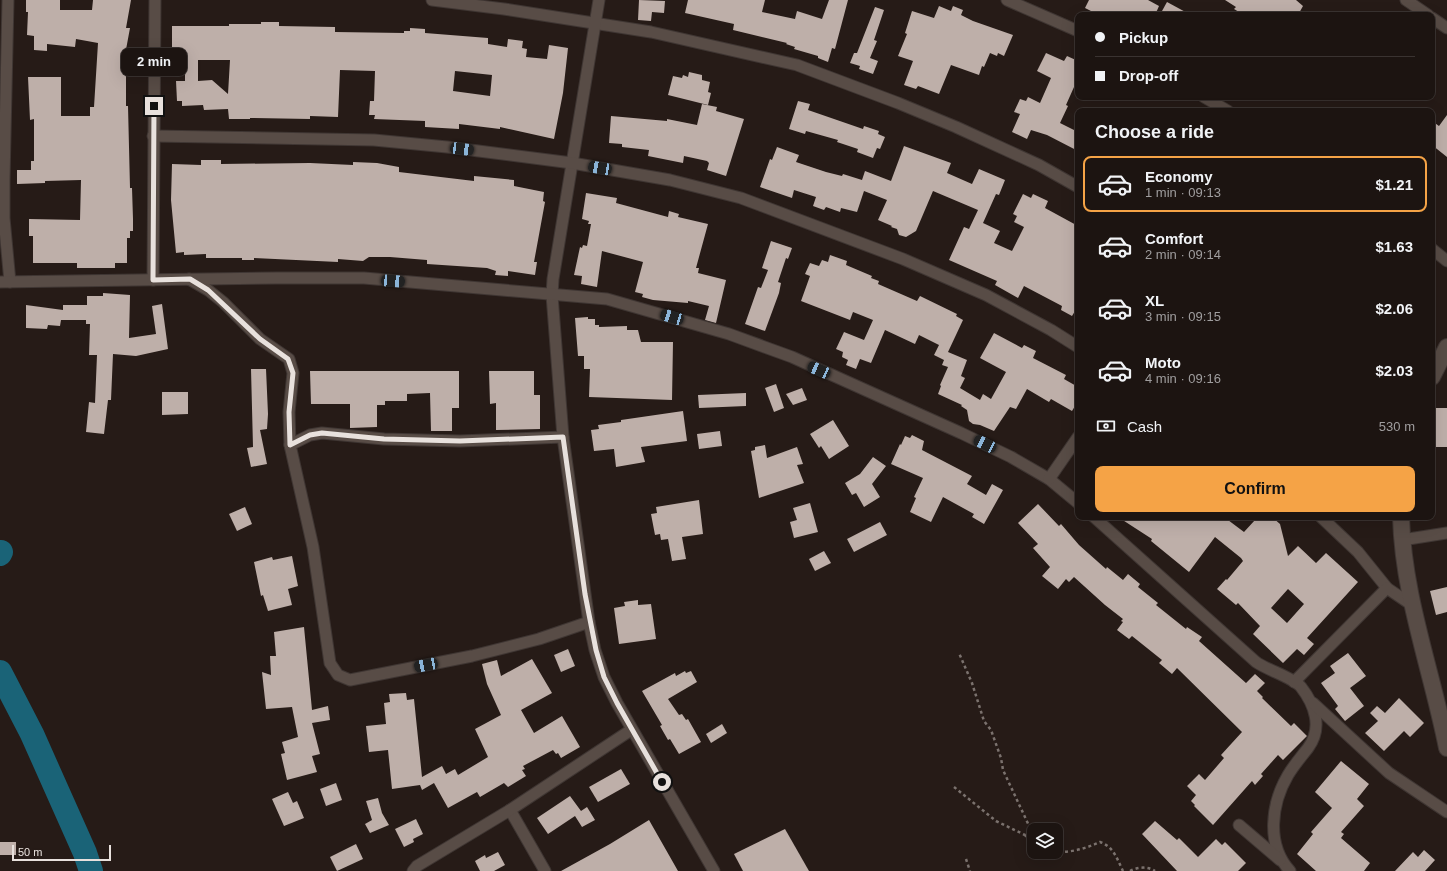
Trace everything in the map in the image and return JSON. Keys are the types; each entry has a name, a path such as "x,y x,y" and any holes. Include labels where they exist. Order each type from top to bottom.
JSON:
{"street":[{"path":"0,1 8,0 2,140 5,282 364,278 552,295 584,296 642,308 729,334 792,357 961,433 1049,478 1075,500"},
{"path":"153,280 155,0"},
{"path":"432,0 504,9 651,32 796,65 898,103 956,127 1039,165 1075,185"},
{"path":"599,0 555,260 552,295 563,437 590,622 604,677 631,730 714,871"},
{"path":"1007,0 1075,30"},
{"path":"1406,0 1424,12"},
{"path":"1435,20 1447,28"},
{"path":"1209,100 1223,108"},
{"path":"153,136 374,140 447,147 572,163 670,180 741,198 903,259 986,295 1051,330 1075,345"},
{"path":"1435,251 1447,261"},
{"path":"190,279 208,290 260,339 288,359 293,373 289,412 290,445 313,547 330,663 338,675 350,680 472,656 539,639 590,622"},
{"path":"1435,371 1447,347"},
{"path":"290,445 310,435 322,433 384,439 460,441 563,437"},
{"path":"1049,478 1075,441"},
{"path":"1097,520 1256,662 1294,682 1312,703 1390,773 1447,812"},
{"path":"1324,520 1358,552 1387,588 1412,606"},
{"path":"1401,520 1402,540 1412,606 1447,748"},
{"path":"1402,540 1447,533"},
{"path":"1294,682 1387,588"},
{"path":"1282,862 1275,844 1275,814 1279,796 1287,776 1314,739 1316,721 1312,703"},
{"path":"413,871 417,866 510,810 631,730"},
{"path":"510,810 545,871"},
{"path":"1239,826 1282,862 1290,871"}],"path":[{"path":"954,787 996,821 1025,835 1030,833 1031,830 1003,770 1001,758 991,730 984,721 972,683 959,653"},
{"path":"1063,853 1087,848 1100,842 1111,849 1117,857 1123,871"},
{"path":"966,859 970,871"},
{"path":"1130,871 1136,868 1151,869 1155,871"}],"building":[{"path":"26,0 60,0 60,10 92,10 93,0 131,0 126,28 130,28 125,55 129,55 128,70 126,70 126,106 128,106 130,188 132,188 133,231 130,231 130,238 127,238 127,263 115,263 115,268 77,268 77,263 33,263 33,236 29,236 29,219 80,220 81,180 45,181 45,183 17,184 17,170 31,170 31,161 34,161 34,119 30,120 28,77 61,77 61,116 90,116 90,107 94,107 98,43 76,39 75,47 47,44 47,51 34,50 34,36 27,35 28,12 26,12"},
{"path":"639,0 665,1 664,13 652,12 651,21 638,20"},
{"path":"688,0 765,0 762,12 795,19 797,11 822,19 829,0 848,0 835,49 832,48 828,62 818,58 818,56 794,49 795,47 786,44 787,43 733,30 734,24 685,13"},
{"path":"1089,0 1148,0 1159,6 1156,12 1093,12 1085,8"},
{"path":"1225,0 1296,0 1303,6 1300,12 1239,12 1234,9 1236,7"},
{"path":"1167,2 1185,12 1164,12 1162,11"},
{"path":"939,6 951,11 953,6 963,10 961,15 973,21 1013,35 1004,56 998,53 997,56 990,53 984,67 982,66 979,75 951,65 939,94 918,86 916,89 904,85 913,61 898,56 907,34 905,33 912,11 934,18"},
{"path":"875,7 884,10 874,40 877,41 870,58 878,61 873,74 859,69 860,66 850,63 854,53 857,53"},
{"path":"261,22 279,22 279,26 335,27 335,32 404,33 404,31 410,31 410,28 425,29 425,33 488,38 488,44 507,47 508,39 523,41 522,48 527,49 526,57 547,59 549,45 568,48 563,93 554,139 500,127 500,129 459,124 459,129 425,127 425,121 374,119 375,115 369,115 370,101 374,101 375,71 340,70 338,117 310,116 310,119 229,119 228,109 204,110 203,105 182,106 182,101 177,101 176,81 185,81 185,61 172,61 172,26 229,26 229,24 261,24","holes":["198,60 230,60 228,94 212,80 198,81","455,71 492,75 490,96 453,91"]},
{"path":"1046,53 1064,61 1067,56 1075,60 1075,85 1066,105 1068,106 1060,123 1075,130 1075,149 1047,135 1031,130 1027,139 1012,132 1020,114 1014,112 1020,99 1026,101 1028,97 1040,103 1051,78 1037,71"},
{"path":"689,72 702,75 702,80 710,82 708,92 711,93 708,105 668,95 673,76 682,78 683,75 688,77"},
{"path":"798,101 810,104 808,110 863,129 864,126 879,131 878,134 885,137 880,149 877,148 873,158 857,152 858,149 837,142 838,140 806,131 805,134 789,129"},
{"path":"702,104 717,107 716,111 744,119 726,176 707,170 709,163 707,161 684,156 683,163 648,156 649,150 622,147 622,144 609,143 611,116 667,121 667,119 697,125"},
{"path":"1447,115 1447,157 1435,147 1435,123 1439,126"},
{"path":"904,146 951,163 947,173 972,184 979,169 1005,180 999,195 996,194 983,223 1000,231 994,243 1012,251 1024,227 1014,222 1017,216 1013,214 1023,194 1031,198 1033,194 1048,201 1045,208 1075,224 1075,311 1072,316 1061,310 1062,306 1024,286 1018,298 995,285 997,281 949,260 964,227 969,229 978,210 933,191 916,231 906,237 899,235 897,229 878,220 887,200 864,191 857,212 841,208 840,212 826,207 824,210 813,206 816,197 794,190 792,198 760,187 770,159 772,160 777,147 799,155 796,162 826,172 842,176 843,174 862,180 865,171 891,181"},
{"path":"201,160 221,160 221,164 310,163 353,165 353,162 377,163 399,167 399,172 474,181 474,176 514,180 514,186 544,192 543,201 545,202 534,262 537,262 535,275 508,271 508,276 495,275 496,271 487,268 427,264 427,260 390,257 369,257 363,261 338,259 338,262 254,258 254,260 242,260 242,258 206,258 206,254 184,255 184,252 176,253 171,200 172,164 201,165"},
{"path":"586,193 617,198 616,203 668,217 669,211 679,214 678,217 708,224 696,268 699,268 698,273 726,280 716,323 705,320 709,306 688,301 688,303 653,300 642,297 643,294 635,292 643,262 602,251 597,287 581,284 582,276 574,275 580,247 582,248 583,245 587,246 591,224 588,224 589,221 582,219"},
{"path":"771,241 792,248 788,259 786,258 778,282 781,283 779,293 765,331 745,324 758,287 761,288 768,270 762,268"},
{"path":"830,255 847,261 846,265 872,276 871,278 879,281 878,284 917,301 920,296 957,314 956,316 963,320 948,352 967,360 961,376 965,378 960,388 980,400 983,394 991,399 1006,372 980,358 994,333 1022,348 1024,345 1036,351 1033,358 1066,375 1064,379 1075,385 1075,406 1072,411 1051,399 1049,402 1027,389 1016,409 1010,407 994,431 980,425 973,424 969,421 967,410 961,406 962,405 938,394 940,385 948,367 942,365 944,360 934,355 939,345 919,335 915,344 885,330 871,363 860,359 856,369 846,365 848,360 842,357 843,352 836,349 844,332 864,340 873,320 853,312 850,320 801,301 810,276 805,274 810,263 819,266 822,260 828,262"},
{"path":"103,293 130,295 129,338 156,334 152,306 162,304 168,349 136,356 113,354 111,400 108,400 104,434 86,432 89,402 95,403 97,355 89,355 90,324 86,324 86,320 61,320 60,326 48,325 47,329 26,328 26,305 63,310 63,305 87,305 87,296 103,296"},
{"path":"588,317 588,319 595,319 595,325 599,325 599,327 627,326 627,330 638,330 641,342 673,342 672,400 589,397 590,369 584,369 584,356 578,356 575,318"},
{"path":"251,369 266,369 268,414 267,429 260,430 267,464 251,467 247,448 253,447"},
{"path":"310,371 459,371 459,408 452,408 452,431 431,431 430,393 407,394 407,401 385,401 385,405 377,405 377,427 350,428 350,404 311,404"},
{"path":"489,371 534,371 534,395 540,395 540,429 496,430 496,403 490,404"},
{"path":"776,384 784,408 774,412 765,388"},
{"path":"802,388 807,400 793,405 786,394"},
{"path":"162,392 188,392 188,414 162,415"},
{"path":"746,393 746,406 699,408 698,395"},
{"path":"1435,408 1447,408 1447,447 1435,447"},
{"path":"683,411 687,441 641,447 645,462 616,467 614,449 594,451 591,430 599,429 598,425"},
{"path":"833,420 849,446 829,459 821,446 819,448 810,434"},
{"path":"720,431 722,446 699,449 697,434"},
{"path":"912,435 924,441 922,450 972,476 967,484 986,495 992,484 1003,490 984,524 972,517 974,514 943,497 931,522 910,512 916,498 914,497 923,478 891,464 905,436 910,438"},
{"path":"765,445 767,458 797,447 803,464 797,465 804,483 759,498 751,451 755,450 755,447"},
{"path":"873,457 886,466 872,484 880,497 864,507 856,493 852,495 845,483 860,474"},
{"path":"699,500 703,534 682,537 686,559 672,561 668,539 661,540 660,534 655,535 651,514 657,513 656,507"},
{"path":"810,503 818,532 794,538 790,522 797,520 793,508"},
{"path":"1038,504 1059,526 1061,524 1079,545 1106,569 1107,567 1123,580 1128,574 1140,584 1138,587 1158,603 1156,605 1186,629 1187,627 1202,637 1199,641 1246,683 1255,674 1265,683 1257,691 1263,697 1262,698 1291,726 1294,723 1307,736 1283,760 1278,755 1261,774 1263,776 1255,785 1252,781 1213,825 1194,806 1195,805 1191,801 1196,795 1187,786 1199,774 1205,780 1224,758 1221,755 1242,732 1177,668 1172,674 1159,663 1162,660 1132,636 1129,639 1117,630 1123,622 1121,621 1123,619 1074,577 1069,582 1066,579 1058,589 1042,576 1050,567 1033,548 1038,544 1018,523"},
{"path":"245,507 252,524 237,531 229,514"},
{"path":"1123,520 1228,520 1244,532 1255,520 1275,520 1280,524 1288,556 1298,546 1316,563 1326,553 1358,582 1307,638 1314,644 1304,655 1297,649 1283,663 1253,634 1260,626 1238,603 1236,605 1217,589 1226,579 1227,580 1243,561 1241,558 1215,537 1189,572 1151,541 1152,539","holes":["1288,589 1304,604 1287,623 1271,608"]},
{"path":"880,522 887,535 854,552 847,539"},
{"path":"824,551 831,563 815,571 809,559"},
{"path":"292,556 298,586 288,589 292,605 268,611 263,595 261,596 254,562 272,557 273,560"},
{"path":"1447,587 1447,612 1436,615 1430,591"},
{"path":"638,600 638,605 651,604 656,639 619,644 614,608 625,606 624,602"},
{"path":"304,627 312,710 328,706 330,720 312,723 320,754 312,756 317,772 287,780 281,754 285,753 282,742 298,737 292,707 266,709 262,672 271,675 270,656 276,656 274,632"},
{"path":"568,649 575,666 561,672 554,655"},
{"path":"1348,653 1366,676 1350,688 1364,706 1345,721 1335,709 1338,706 1321,683 1335,673 1330,666"},
{"path":"532,659 552,693 521,710 534,733 562,716 580,747 561,758 558,753 556,754 553,750 523,766 525,769 522,770 526,776 508,787 504,783 480,797 477,792 448,808 434,783 422,790 420,785 392,789 388,750 369,752 366,726 386,724 384,703 390,702 389,694 406,693 407,700 414,699 422,777 442,766 446,774 455,769 458,775 488,757 475,729 501,715 487,684 482,664 497,660 501,676"},
{"path":"685,671 686,673 691,671 697,682 668,699 679,715 682,714 686,720 688,719 701,742 679,754 670,739 668,740 660,726 662,725 642,691 675,673 676,676"},
{"path":"1399,698 1424,723 1410,737 1404,731 1384,751 1365,733 1378,721 1370,713 1377,706 1385,713"},
{"path":"722,724 727,733 711,743 706,734"},
{"path":"1341,761 1369,784 1357,799 1364,806 1341,832 1344,834 1341,838 1370,863 1364,871 1316,871 1297,854 1313,834 1311,832 1332,808 1315,792"},
{"path":"621,769 630,784 598,802 589,787"},
{"path":"336,783 342,800 326,806 320,789"},
{"path":"288,792 293,803 297,801 304,818 284,826 272,799"},
{"path":"570,796 581,811 587,807 595,820 582,827 575,816 548,834 537,818"},
{"path":"378,798 382,813 389,825 370,833 365,824 372,820 366,801"},
{"path":"416,819 423,834 413,839 414,842 404,847 395,829"},
{"path":"649,820 678,871 561,871 610,844"},
{"path":"1155,821 1177,840 1179,838 1198,857 1216,839 1222,845 1225,842 1246,863 1238,871 1177,871 1142,834"},
{"path":"785,829 809,871 743,871 734,854"},
{"path":"0,842 16,842 16,855 0,855"},
{"path":"356,844 363,859 337,871 330,857"},
{"path":"1424,850 1435,860 1425,871 1395,871 1413,852 1418,857"},
{"path":"498,852 505,865 494,871 480,871 475,861 485,855 486,858"}],"waterway":[{"path":"0,672 32,734 85,853 91,871"}],"route":[{"path":"154,106 153,280 190,279 208,290 223,302 248,329 288,359 292,365 293,373 289,412 290,445 310,435 322,433 384,439 460,441 563,437 585,594 596,650 604,677 617,703 662,782"}]}
